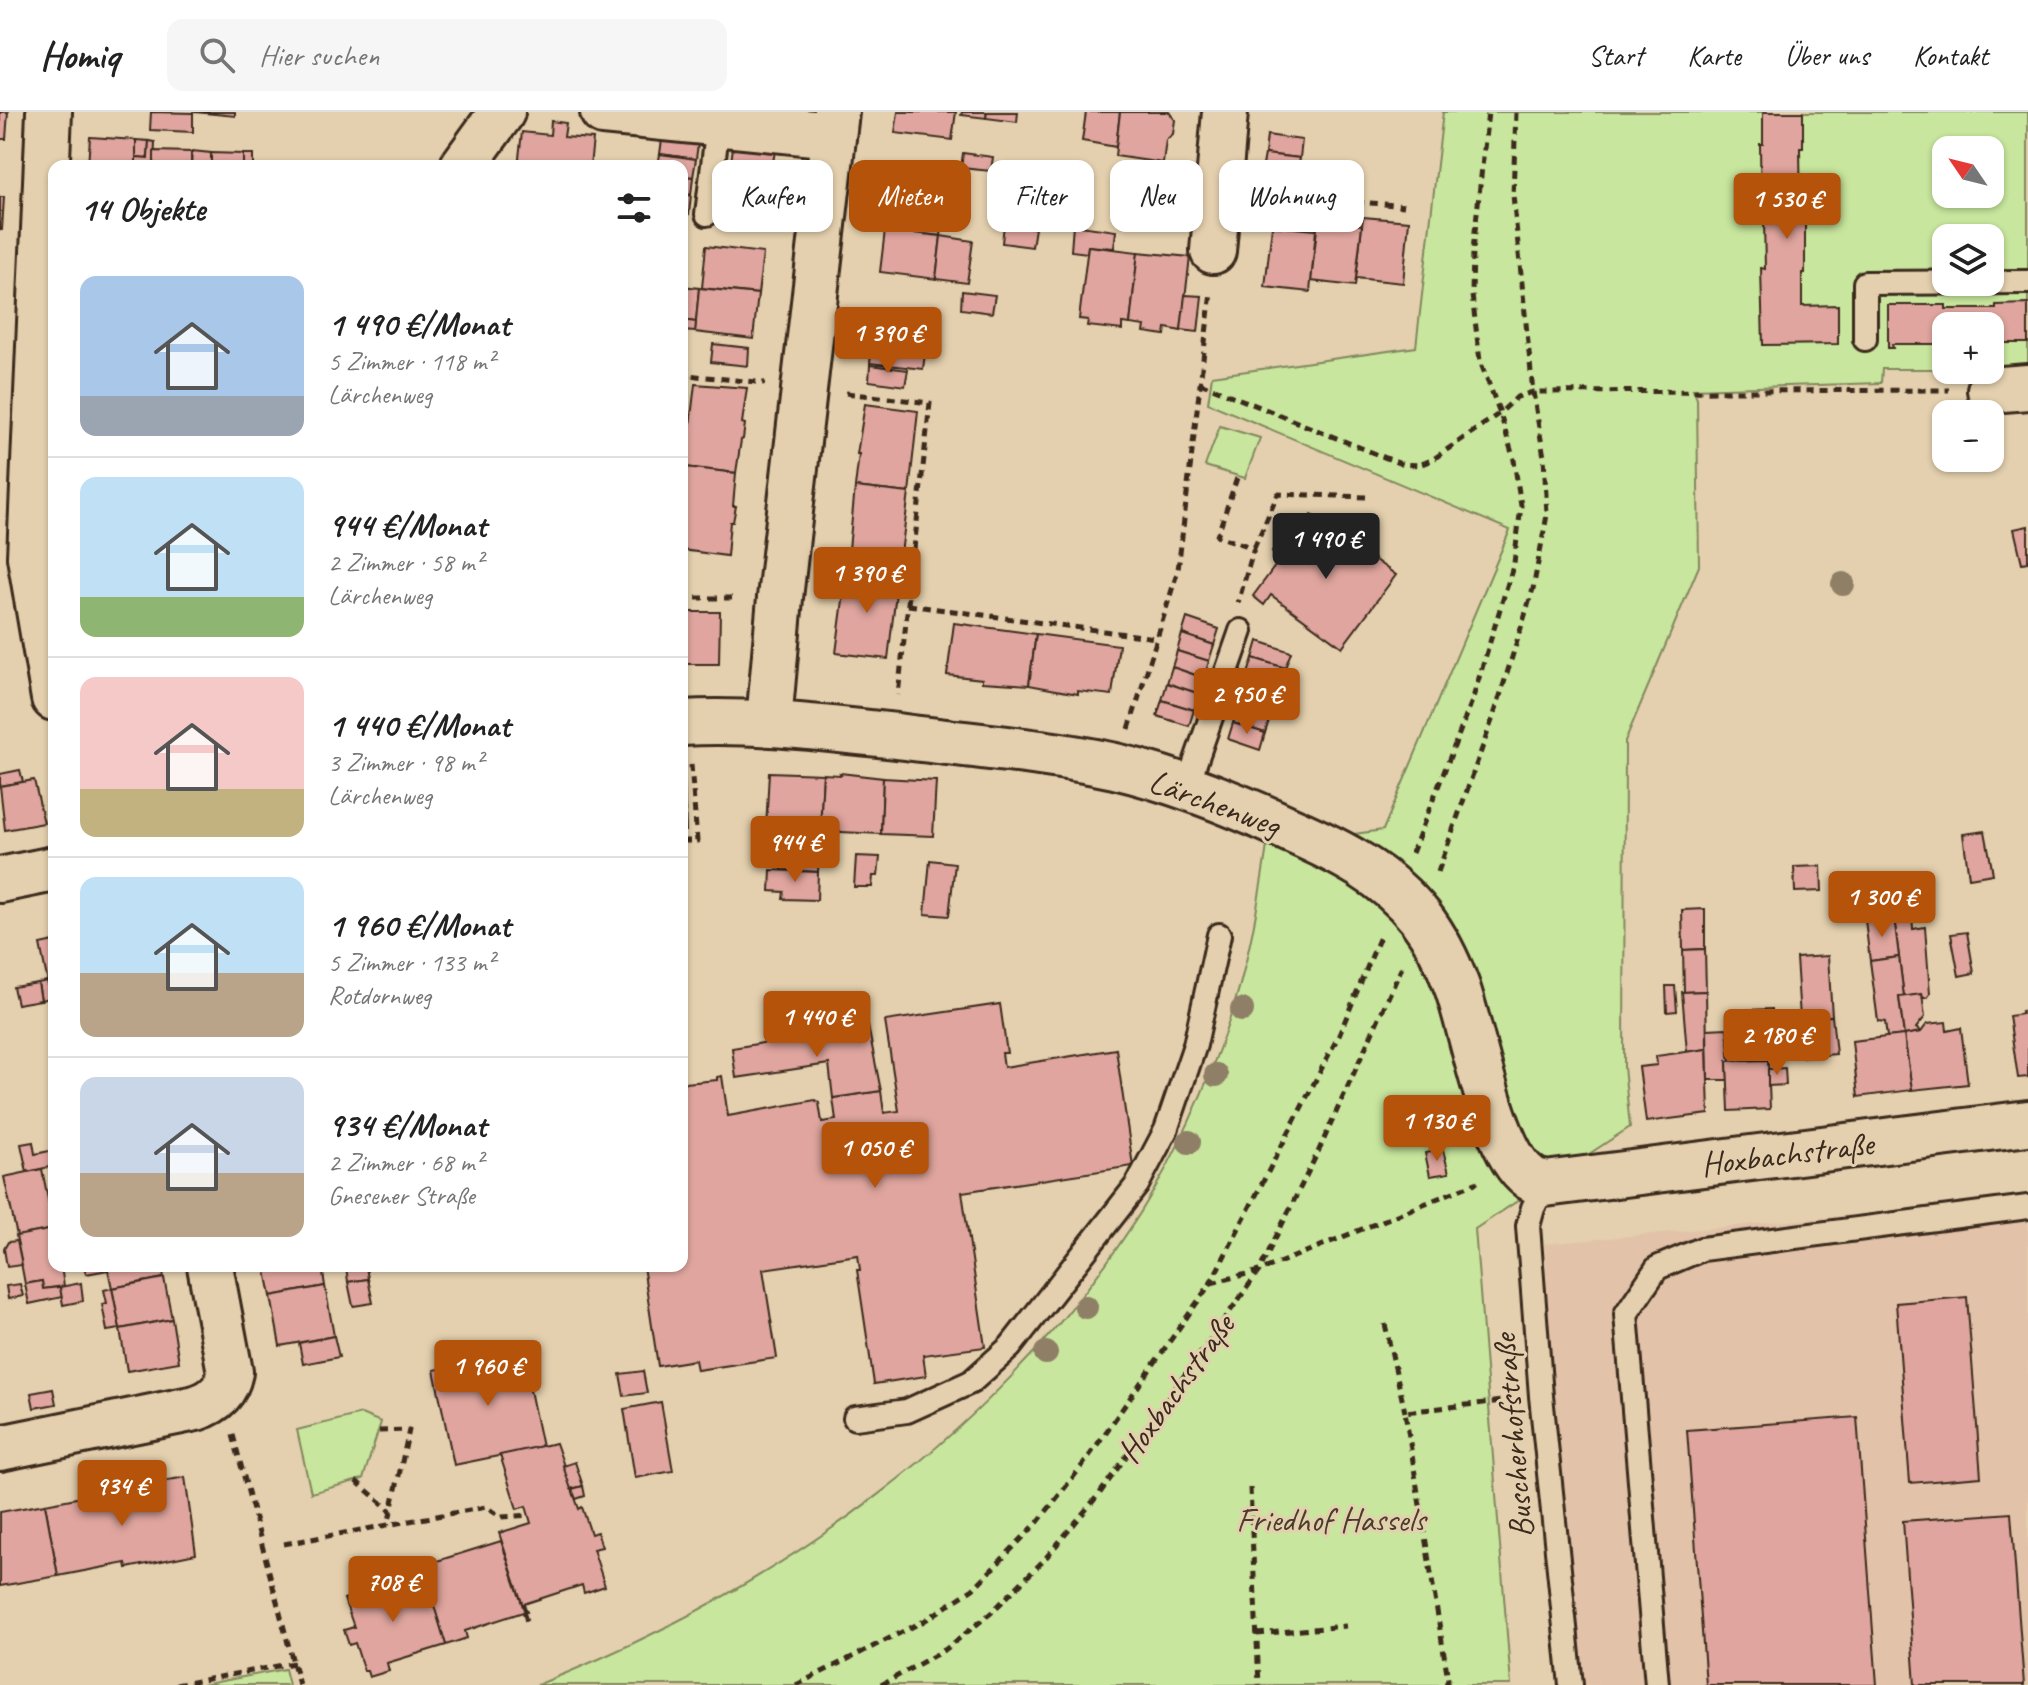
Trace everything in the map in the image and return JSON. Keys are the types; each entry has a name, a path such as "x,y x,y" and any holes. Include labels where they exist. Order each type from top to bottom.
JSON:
{"street":[{"path":"48,663 30,557 49,112"},
{"path":"467,160 502,112"},
{"path":"603,112 718,124 835,124 780,598 769,722"},
{"path":"1213,251 1225,112"},
{"name":"Lärchenweg","path":"688,723 769,722 1053,755 1118,767 1252,812 1338,851 1380,878 1409,905 1441,950 1457,987 1506,1148 1532,1176"},
{"path":"0,880 48,870"},
{"name":"Hoxbachstraße","path":"1532,1176 2028,1123"},
{"path":"0,1448 196,1408 219,1397 228,1383 230,1372 211,1272"}],"lane":[{"path":"707,214 718,124"},
{"path":"1865,339 1865,283 2028,282"},
{"path":"1186,789 1242,622"},
{"path":"855,1418 907,1411 971,1382 1010,1347 1137,1185 1166,1130 1195,1045 1219,935"},
{"name":"Buscherhofstraße","path":"1532,1176 1533,1208 1528,1226 1541,1396 1571,1685"},
{"path":"1657,1685 1626,1314 1657,1268 1702,1249 2028,1207"}],"path":[{"path":"1409,905 1514,563 1521,506 1514,460 1480,361 1472,295 1473,250 1488,112"},
{"path":"796,1685 924,1621 973,1589 1038,1522 1076,1474 1210,1284 1409,905 1496,709 1533,589 1547,515 1544,457 1533,392 1513,195 1516,112"},
{"path":"1216,192 1292,201 1365,201 1404,206"},
{"path":"1118,767 1178,570 1213,279 1213,251"},
{"path":"688,375 930,403 893,736"},
{"path":"1200,383 1401,464 1419,465 1432,460 1500,413 1517,397 1533,392 2009,388"},
{"path":"1237,478 1217,536 1254,548"},
{"path":"1242,622 1238,604 1240,590 1254,548 1278,494 1366,497"},
{"path":"688,598 780,598"},
{"path":"908,605 1156,638"},
{"path":"688,752 697,841 688,841"},
{"name":"Hoxbachstraße","path":"881,1685 946,1649 991,1613 1044,1560 1100,1493 1259,1271 1326,1135 1403,964 1409,905"},
{"path":"1210,1284 1259,1271 1532,1176"},
{"path":"1385,1324 1405,1412 1448,1679 1446,1685"},
{"path":"1405,1412 1541,1396"},
{"path":"219,1397 234,1437 299,1685"},
{"path":"379,1431 409,1430 388,1525"},
{"path":"356,1481 391,1511"},
{"path":"1250,1488 1259,1685"},
{"path":"284,1544 486,1507 501,1517 529,1515"},
{"path":"1257,1634 1346,1626"},
{"path":"176,1685 294,1663"}],"shaded area":[{"path":"2028,1198 2028,1685 1569,1685 1545,1244"}],"green space":[{"name":"Friedhof Hassels","path":"1443,112 2028,112 2028,369 2004,369 2004,312 1932,312 1932,369 1882,369 1881,383 1693,389 1697,399 1699,566 1625,741 1624,1067 1630,1127 1475,1229 1511,1685 537,1685 626,1646 713,1602 797,1551 877,1495 953,1433 1023,1365 1086,1290 1142,1210 1190,1119 1235,1002 1247,958 1267,846 1383,830 1510,530 1208,403 1212,376 1416,347"},
{"path":"1220,426 1260,438 1245,478 1205,466"},
{"path":"361,1414 381,1422 363,1479 311,1493 297,1430"},
{"path":"285,1669 289,1685 202,1685"}],"building":[{"path":"0,112 8,112 6,139 0,139"},
{"path":"151,112 193,113 193,132 150,130"},
{"path":"194,112 235,112 235,116"},
{"path":"898,112 956,112 952,140 895,133"},
{"path":"962,112 987,112 986,118 961,115"},
{"path":"987,112 1018,112 1017,122 986,118"},
{"path":"1086,112 1120,112 1116,147 1082,141"},
{"path":"1120,112 1169,112 1175,120 1173,134 1166,140 1163,160 1115,156"},
{"path":"1763,112 1803,112 1803,148 1800,148 1805,273 1802,273 1802,306 1838,305 1838,344 1763,345 1761,268 1765,269 1760,144 1763,144"},
{"path":"551,121 566,123 564,137 593,139 591,160 519,160 522,132 550,135"},
{"path":"663,132 699,136 696,159 660,154"},
{"path":"1267,135 1302,140 1300,158 1265,154"},
{"path":"90,137 136,140 136,160 88,160"},
{"path":"734,139 775,151 773,160 731,160"},
{"path":"136,140 149,141 148,158 136,157"},
{"path":"149,141 155,142 154,160 136,160 136,157 148,158"},
{"path":"154,151 191,152 191,160 154,160"},
{"path":"192,151 211,153 211,160 191,160"},
{"path":"211,153 243,154 243,160 211,160"},
{"path":"963,153 993,157 993,160 987,160 987,171 971,169 971,160 962,160"},
{"path":"243,154 253,154 253,160 243,160"},
{"path":"660,154 696,159 693,177 688,177 688,160 659,160"},
{"path":"1265,154 1300,158 1300,160 1264,160"},
{"path":"688,177 693,177 691,195 688,195"},
{"path":"0,197 4,197 2,230 0,230"},
{"path":"1364,217 1409,221 1403,283 1356,278"},
{"path":"1094,228 1116,232 1114,248 1088,246 1087,253 1071,251 1072,232 1094,232"},
{"path":"885,232 941,236 936,279 880,272"},
{"path":"904,232 942,232 941,236"},
{"path":"1003,232 1034,232 1032,247 1002,243"},
{"path":"1271,232 1316,232 1310,292 1265,287"},
{"path":"1317,232 1361,232 1355,286 1311,281"},
{"path":"941,236 973,241 967,283 936,279"},
{"path":"706,246 763,253 758,294 702,288"},
{"path":"1088,246 1138,252 1130,324 1122,323 1122,330 1087,326 1088,320 1079,319"},
{"path":"1138,252 1190,257 1181,331 1166,328 1165,335 1144,332 1145,326 1130,324"},
{"path":"688,287 699,288 696,322 688,321"},
{"path":"699,288 758,294 753,339 695,332"},
{"path":"962,291 995,295 992,313 961,309"},
{"path":"1185,295 1202,296 1198,332 1181,330"},
{"path":"2028,304 2028,343 2004,343 2004,312 1932,312 1932,344 1892,344 1893,348 1888,348 1888,305 1996,309 1996,305"},
{"path":"875,318 929,324 923,369 870,363"},
{"path":"688,321 696,322 695,332 688,331"},
{"path":"713,344 749,348 748,366 711,362"},
{"path":"870,365 908,370 905,386 869,381"},
{"path":"695,384 747,388 742,423 745,424 736,473 688,467"},
{"path":"865,404 918,411 909,493 855,487"},
{"path":"688,467 736,473 733,506 736,506 733,522 730,522 727,556 688,551"},
{"path":"855,487 909,493 898,576 847,570"},
{"path":"1312,515 1396,575 1342,647 1271,595 1264,605 1253,596 1281,558 1272,551 1283,537 1292,543"},
{"path":"2028,526 2028,562 2022,563 2014,529"},
{"path":"847,570 898,576 888,659 836,653"},
{"path":"688,612 720,612 719,664 688,664"},
{"path":"1187,618 1219,629 1214,645 1182,634"},
{"path":"954,623 1036,634 1029,685 982,682 982,679 947,675"},
{"path":"1036,634 1119,645 1112,695 1078,691 1078,694 1029,685"},
{"path":"1182,634 1214,645 1209,661 1177,651"},
{"path":"1258,641 1291,652 1285,668 1253,658"},
{"path":"1177,651 1209,661 1204,678 1172,667"},
{"path":"1253,658 1285,668 1280,684 1248,674"},
{"path":"1172,667 1204,678 1200,694 1167,683"},
{"path":"1248,674 1280,684 1275,701 1243,690"},
{"path":"1167,683 1200,694 1194,710 1162,700"},
{"path":"1243,690 1275,701 1270,717 1238,707"},
{"path":"1162,700 1194,710 1189,726 1157,716"},
{"path":"1238,707 1270,717 1265,733 1233,723"},
{"path":"1233,723 1265,733 1260,750 1228,739"},
{"path":"20,770 23,782 0,786 0,774"},
{"path":"769,772 823,774 820,831 766,828"},
{"path":"823,774 883,778 881,834 820,831"},
{"path":"883,778 936,781 933,836 881,834"},
{"path":"34,780 44,823 5,830 0,786"},
{"path":"1985,831 1993,874 1969,878 1963,834"},
{"path":"784,852 819,854 818,872 782,870"},
{"path":"856,856 880,857 878,876 873,876 872,887 854,887"},
{"path":"930,860 955,863 949,916 925,914"},
{"path":"1821,866 1822,891 1795,892 1794,867"},
{"path":"771,870 818,872 817,900 783,899 784,892 770,891"},
{"path":"1705,909 1705,949 1683,950 1682,910"},
{"path":"1912,914 1913,929 1925,927 1930,994 1927,998 1923,998 1922,994 1904,997 1894,917"},
{"path":"1894,917 1899,957 1870,961 1865,920"},
{"path":"1967,932 1974,973 1959,976 1951,934"},
{"path":"48,942 48,983 40,944"},
{"path":"1705,949 1706,991 1684,992 1683,950"},
{"path":"1828,956 1832,1016 1800,1018 1796,958"},
{"path":"1899,957 1904,997 1899,997 1904,1035 1887,1037 1885,1022 1878,1021 1870,961"},
{"path":"47,981 48,998 41,1000 38,983"},
{"path":"38,983 41,1000 17,1004 13,987"},
{"path":"1666,986 1675,986 1677,1011 1667,1012"},
{"path":"1706,991 1707,1049 1687,1052 1682,992"},
{"path":"1922,994 1925,1017 1916,1028 1921,1032 1904,1035 1899,997"},
{"path":"1000,1004 1007,1053 1002,1053 1004,1067 1116,1049 1133,1166 962,1192 985,1347 923,1355 926,1376 874,1384 857,1270 860,1270 858,1255 763,1269 777,1358 697,1370 695,1360 658,1366 644,1272 688,1272 688,1083 717,1080 722,1076 728,1116 815,1100 819,1103 822,1122 836,1120 833,1098 881,1091 884,1113 899,1111 885,1021"},
{"path":"1772,1009 1772,1018 1747,1019 1747,1010"},
{"path":"2028,1010 2028,1077 2018,1078 2009,1016"},
{"path":"1832,1016 1836,1054 1802,1057 1800,1018"},
{"path":"1747,1019 1766,1019 1768,1060 1749,1060"},
{"path":"1946,1022 1947,1031 1961,1028 1968,1084 1912,1090 1904,1035 1921,1032 1927,1024"},
{"path":"868,1026 881,1091 833,1098 829,1064 736,1078 732,1048"},
{"path":"1727,1028 1728,1080 1708,1080 1707,1029"},
{"path":"1904,1035 1912,1090 1858,1097 1852,1041"},
{"path":"1728,1042 1749,1043 1749,1060 1730,1061"},
{"path":"1707,1049 1709,1114 1646,1122 1639,1067 1657,1065 1656,1056"},
{"path":"1768,1060 1770,1109 1729,1111 1727,1061"},
{"path":"1785,1068 1786,1085 1768,1086 1768,1069"},
{"path":"33,1142 35,1154 48,1151 48,1167 27,1172 21,1144"},
{"path":"1443,1150 1449,1173 1430,1176 1425,1153"},
{"path":"42,1169 48,1199 48,1230 17,1236 4,1177"},
{"path":"48,1230 48,1272 62,1272 64,1286 43,1289 42,1281 25,1284 16,1236"},
{"path":"17,1241 22,1265 7,1267 4,1249 8,1242"},
{"path":"108,1272 163,1272 164,1278 112,1288"},
{"path":"266,1272 323,1272 325,1286 271,1296"},
{"path":"347,1272 367,1272 368,1279 348,1282"},
{"path":"164,1278 172,1319 120,1329 112,1288"},
{"path":"368,1279 373,1303 353,1306 348,1282"},
{"path":"42,1281 43,1289 60,1287 62,1297 29,1304 25,1284"},
{"path":"81,1283 83,1301 63,1305 60,1287"},
{"path":"20,1284 23,1296 8,1299 6,1286"},
{"path":"325,1286 334,1336 280,1346 271,1296"},
{"path":"112,1288 120,1329 107,1331 102,1304 107,1303 104,1290"},
{"path":"1967,1297 1981,1477 1910,1483 1896,1303"},
{"path":"172,1319 179,1362 127,1371 120,1329"},
{"path":"334,1336 339,1357 303,1364 299,1343"},
{"path":"505,1346 507,1355 522,1352 542,1447 454,1465 434,1370 492,1358 490,1349"},
{"path":"643,1371 647,1393 624,1396 620,1374"},
{"path":"53,1389 56,1404 34,1408 31,1393"},
{"path":"661,1402 673,1471 635,1478 624,1409"},
{"path":"1857,1417 1877,1685 1706,1685 1687,1430"},
{"path":"556,1443 579,1509 582,1507 591,1534 597,1532 602,1547 593,1549 605,1586 584,1593 582,1585 524,1604 525,1612 499,1533 531,1523 526,1506 517,1509 500,1455"},
{"path":"575,1462 583,1486 571,1489 563,1466"},
{"path":"185,1477 196,1554 127,1568 126,1563 58,1576 45,1504"},
{"path":"583,1486 585,1496 576,1499 572,1489"},
{"path":"45,1504 58,1576 0,1586 0,1512"},
{"path":"2011,1513 2024,1685 1915,1685 1903,1521"},
{"path":"501,1541 527,1619 523,1612 465,1631 467,1638 446,1645 421,1566"},
{"path":"424,1573 446,1645 387,1663 389,1671 369,1677 355,1643 349,1645 344,1630 354,1627 344,1599"}]}
